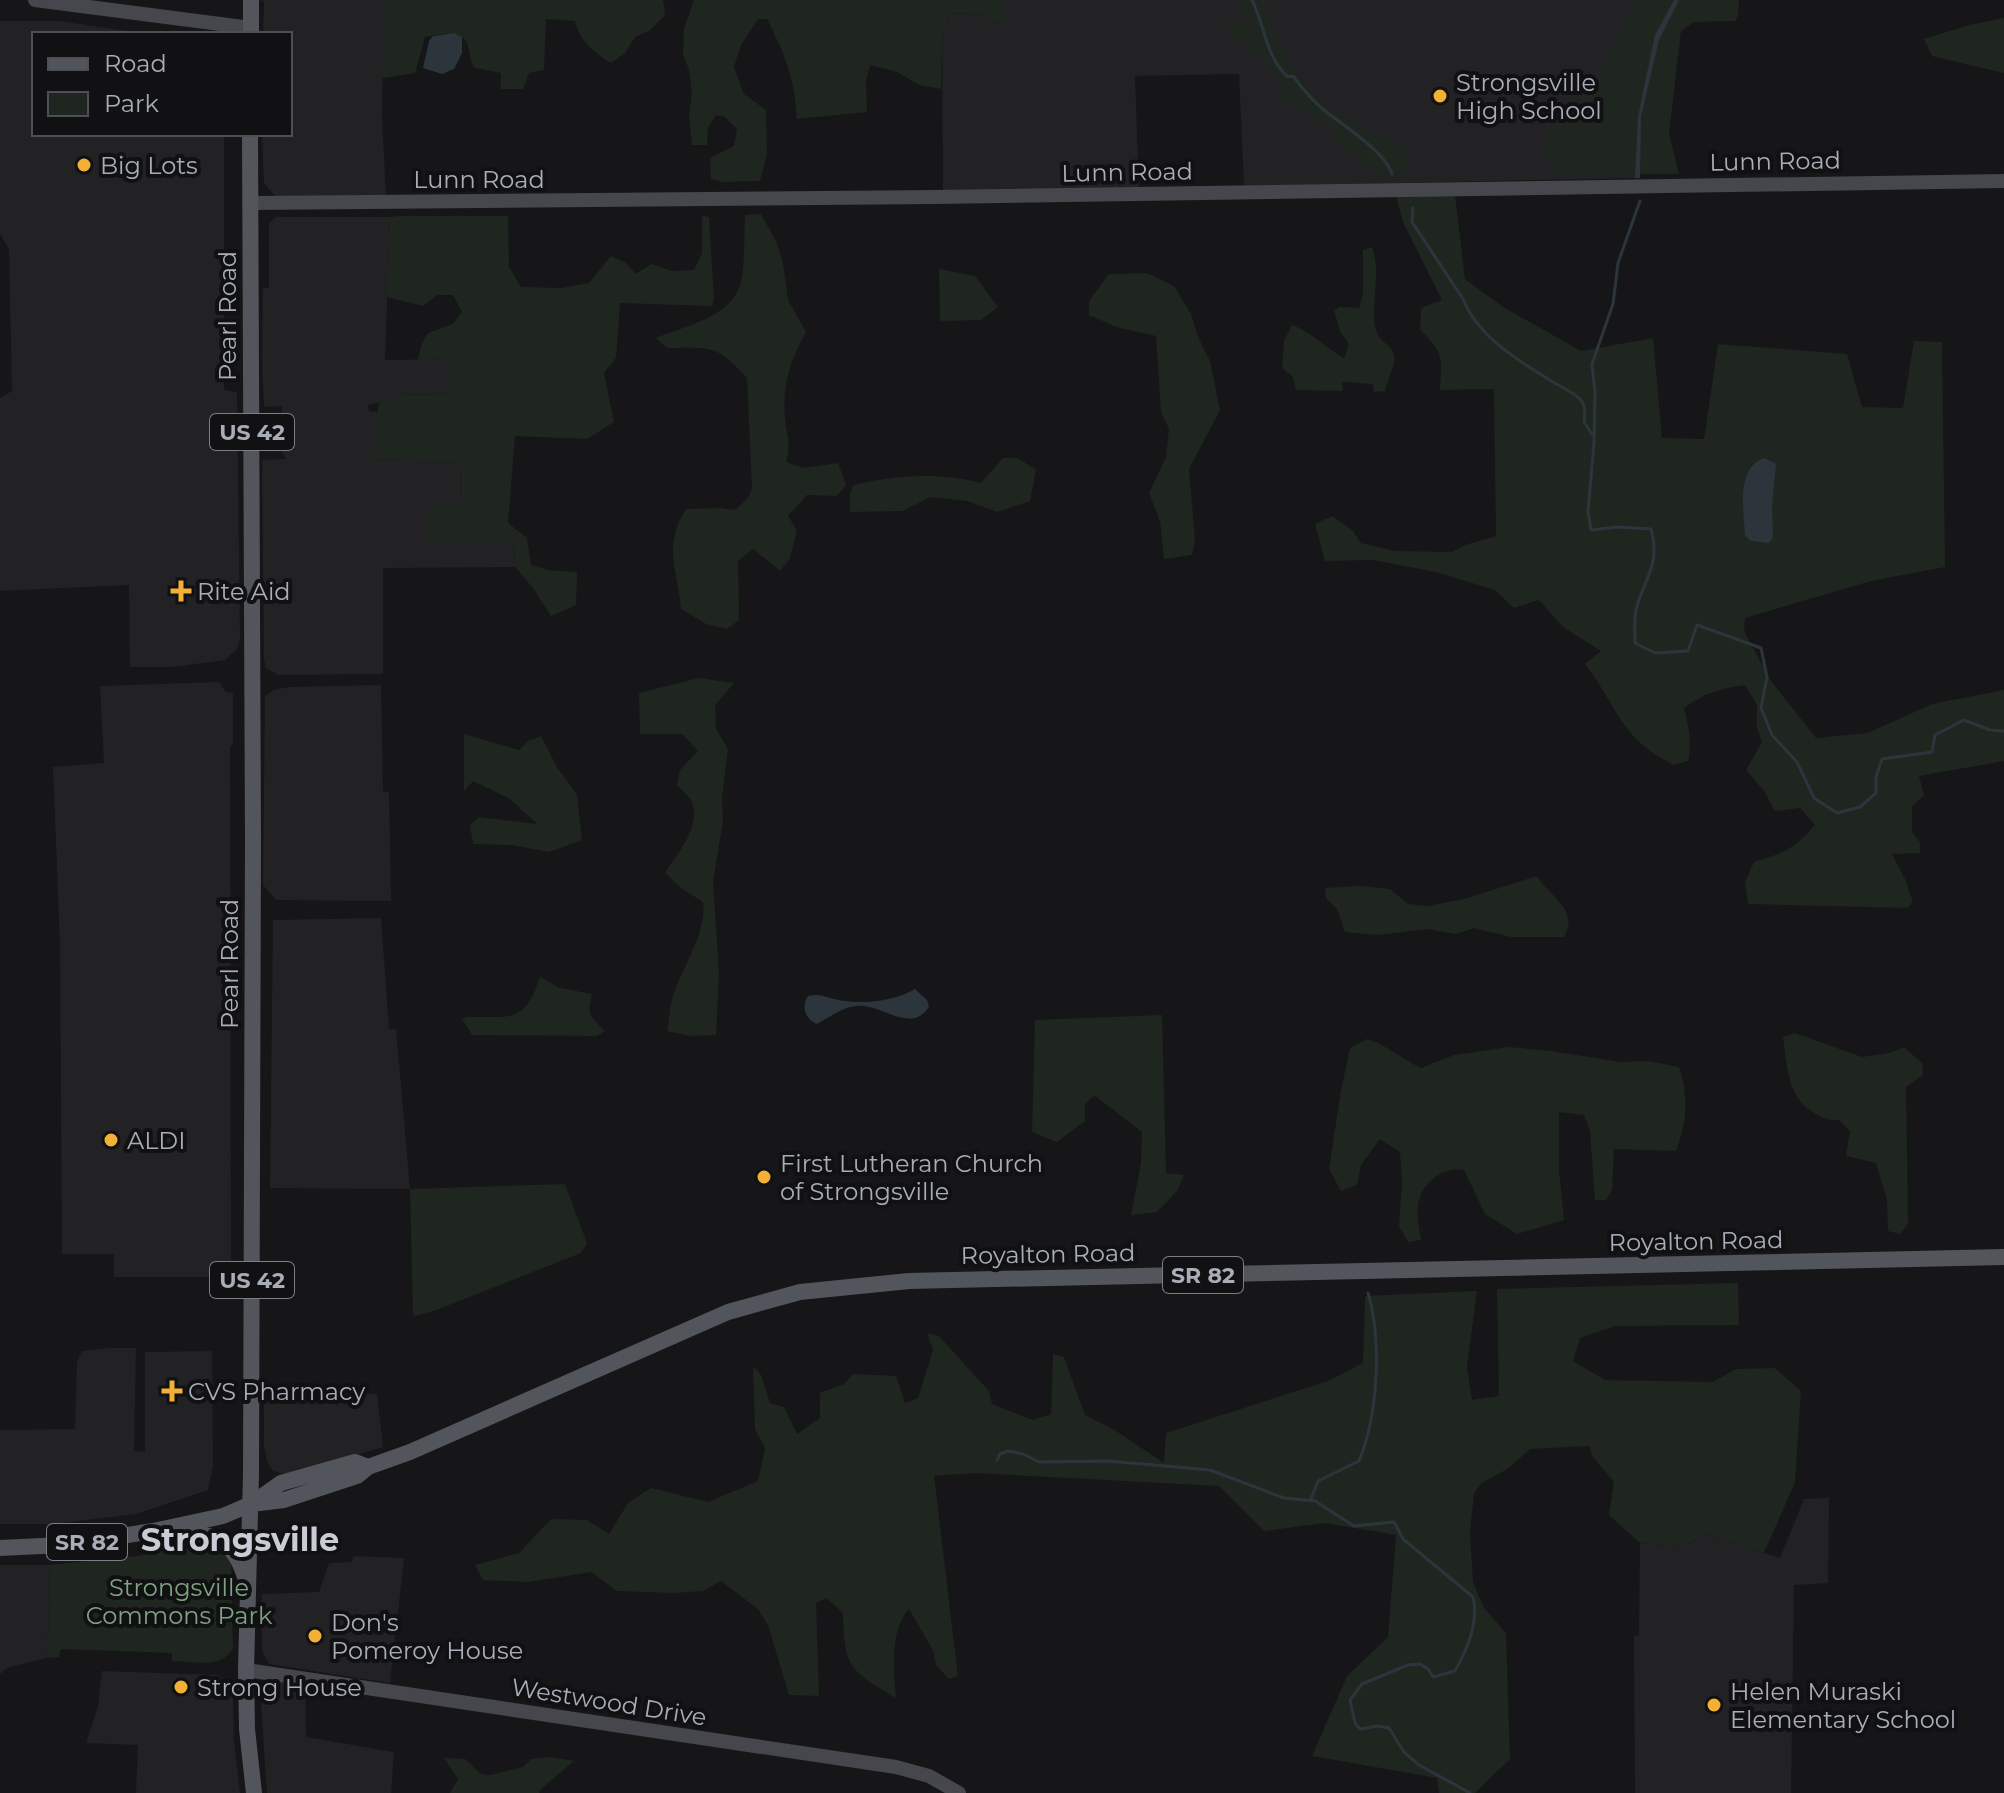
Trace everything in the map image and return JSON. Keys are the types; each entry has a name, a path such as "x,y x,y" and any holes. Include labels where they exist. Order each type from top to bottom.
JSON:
{"main road":[{"path":"251,0 251,31"},
{"name":"Pearl Road","path":"250,136 253,698 251,1504 246,1670 247,1729 254,1793"},
{"name":"Royalton Road","path":"0,1548 63,1545 223,1516 251,1504 281,1483 355,1462 368,1467 410,1452 728,1312 791,1294 835,1287 909,1281 1058,1277 2004,1257"},
{"path":"153,1531 221,1539 237,1554 249,1588"}],"street":[{"path":"35,0 251,31"},
{"name":"Lunn Road","path":"250,203 893,198 2004,181"},
{"name":"Westwood Drive","path":"246,1670 896,1767 929,1776 959,1793"}],"shaded area":[{"path":"261,0 383,0 382,117 386,197 276,197 264,183 262,136 292,136 292,32 263,32 264,2"},
{"name":"Strongsville High School","path":"1004,0 1643,0 1640,178 1244,186 1239,74 1135,76 1139,188 943,191 942,42 949,13 978,14 1004,26"},
{"path":"1674,0 1679,0 1659,40 1641,117 1640,178 1635,178 1638,117 1655,35"},
{"path":"0,21 59,21 133,32 32,32 32,136 224,136 224,390 237,392 240,639 237,649 225,660 173,667 130,667 129,585 0,591 0,398 12,391 9,249 0,234"},
{"path":"454,33 462,37 462,53 454,69 442,74 423,68 433,36"},
{"path":"276,217 390,217 385,360 449,359 449,394 396,395 395,399 368,405 369,411 377,412 377,448 366,459 461,461 462,504 514,540 515,567 383,568 383,674 278,675 266,668 264,660 262,460 286,459 282,453 282,406 264,407 262,362 263,288 269,288 269,223"},
{"path":"1765,458 1776,464 1773,538 1769,543 1751,541 1745,535 1743,514 1745,480 1755,463"},
{"path":"219,682 226,692 233,693 233,745 230,746 231,1277 114,1277 114,1254 62,1254 60,944 53,767 104,763 100,686"},
{"path":"381,685 383,792 389,792 391,901 276,900 263,885 265,696 273,690 289,687"},
{"path":"381,918 389,1029 396,1029 410,1189 270,1188 273,920"},
{"path":"915,989 927,1000 929,1007 915,1018 857,1006 839,1011 817,1024 807,1016 805,1008 808,996 812,995 868,1002 888,999"},
{"path":"136,1348 134,1451 145,1452 145,1352 212,1351 213,1467 208,1490 136,1514 53,1524 0,1524 0,1430 75,1429 77,1361 82,1351"},
{"path":"264,1391 377,1394 383,1447 313,1468 285,1474 273,1471 264,1446"},
{"path":"1829,1498 1828,1583 1794,1585 1791,1793 1635,1793 1634,1636 1639,1635 1640,1543 1684,1546 1705,1534 1780,1558 1804,1499"},
{"path":"354,1556 404,1558 390,1683 269,1664 262,1651 262,1594 319,1592 329,1563 351,1562"},
{"path":"0,1565 49,1565 50,1609 46,1658 7,1668 0,1674"},
{"path":"102,1671 217,1675 228,1682 233,1690 240,1793 136,1793 138,1745 86,1743 98,1706"},
{"path":"268,1678 305,1682 306,1737 394,1752 391,1793 267,1793 261,1703 263,1681"}],"green space":[{"path":"383,0 663,0 665,15 649,31 635,37 625,53 611,63 588,46 575,21 546,19 544,70 529,73 523,89 501,89 501,73 475,68 464,38 454,34 425,37 415,73 382,78"},
{"path":"694,0 1004,0 1004,26 978,14 949,13 942,42 941,89 919,85 897,72 870,65 866,81 867,112 797,119 794,91 784,56 767,19 758,19 741,45 734,67 744,94 766,110 767,154 760,181 722,182 711,179 710,158 734,146 737,129 725,117 716,115 708,128 707,145 692,145 689,116 692,93 683,54 684,29"},
{"path":"1237,0 1271,0 1263,10 1310,91 1337,114 1402,147 1408,158 1405,172 1378,172 1366,166 1315,118 1287,103 1272,70 1230,35 1227,21 1232,18 1250,24 1252,21"},
{"path":"1634,0 1739,0 1735,21 1694,22 1681,31 1669,133 1679,174 1559,175 1544,152 1550,128 1566,116 1593,78 1624,25"},
{"path":"2004,18 2004,73 1932,56 1924,39 1969,25"},
{"path":"1455,195 1465,279 1503,307 1581,351 1653,338 1662,438 1704,439 1718,344 1847,354 1862,407 1903,408 1914,341 1942,342 1945,567 1871,581 1745,618 1744,631 1771,681 1816,738 1868,733 1932,704 2004,690 2004,761 1919,776 1924,795 1912,806 1912,832 1920,842 1920,853 1892,854 1913,902 1907,908 1748,904 1745,882 1754,862 1788,849 1815,825 1800,808 1775,811 1764,791 1746,770 1762,742 1757,728 1757,705 1745,685 1713,692 1684,708 1689,734 1688,761 1674,765 1656,755 1631,733 1585,664 1601,651 1563,627 1539,600 1514,608 1495,590 1436,572 1373,560 1325,561 1315,524 1332,516 1352,530 1361,543 1395,551 1452,552 1496,536 1494,389 1440,390 1440,356 1420,329 1421,308 1442,300 1403,222 1396,196"},
{"path":"761,214 776,241 783,263 788,300 806,332 786,384 786,462 803,468 838,463 846,485 837,496 807,495 788,516 797,530 790,558 780,571 753,549 738,561 739,620 727,629 706,624 681,609 673,547 679,522 686,509 735,510 748,498 752,488 747,378 712,350 667,348 656,338 708,318 730,302 738,291 742,277 745,215"},
{"path":"508,216 509,267 521,287 562,288 589,283 611,256 626,263 636,274 651,264 672,271 694,270 702,253 702,216 709,217 712,306 620,303 616,358 604,373 614,422 587,439 515,436 508,523 527,538 531,565 577,572 576,605 551,616 515,567 514,541 427,541 429,504 462,503 461,461 365,459 377,448 380,402 395,399 396,395 449,394 448,359 418,360 428,333 453,324 462,312 453,295 437,295 423,306 387,297 390,217"},
{"path":"1372,247 1376,269 1375,327 1394,355 1385,391 1374,392 1373,384 1342,382 1343,391 1296,390 1293,377 1282,368 1284,341 1292,325 1344,358 1349,344 1340,331 1334,310 1340,307 1359,308 1363,294 1363,250"},
{"path":"939,269 975,276 998,307 981,320 940,321"},
{"path":"1147,273 1174,286 1191,314 1210,361 1220,410 1189,469 1195,539 1192,555 1164,559 1160,521 1149,493 1166,457 1169,429 1161,412 1156,336 1116,327 1089,315 1089,301 1109,274"},
{"path":"1003,458 1018,458 1036,470 1030,501 997,512 967,501 930,497 903,511 850,512 853,485 917,476 949,477 981,483"},
{"path":"699,678 734,683 715,705 716,729 728,749 722,798 723,821 713,881 719,974 716,1035 691,1036 667,1031 672,999 701,926 703,902 665,873 682,848 694,819 691,800 677,785 680,770 698,751 682,734 640,734 639,693"},
{"path":"464,734 519,750 528,741 541,736 558,769 577,794 582,840 549,852 512,845 473,844 470,825 479,817 537,824 510,799 473,781 464,791"},
{"path":"1537,876 1566,911 1568,927 1564,937 1511,937 1474,928 1456,934 1428,929 1378,935 1345,932 1337,909 1326,898 1325,888 1360,886 1390,889 1408,904 1427,906 1464,899"},
{"path":"540,977 560,988 592,994 591,1016 605,1031 597,1036 472,1035 462,1019 514,1015 528,1003"},
{"path":"1162,1015 1166,1173 1184,1175 1177,1191 1157,1212 1131,1215 1141,1163 1142,1132 1094,1095 1085,1104 1085,1121 1057,1142 1032,1132 1035,1020"},
{"path":"1795,1033 1862,1057 1904,1047 1922,1063 1923,1075 1906,1087 1908,1224 1900,1234 1888,1231 1887,1200 1876,1163 1846,1156 1850,1131 1839,1120 1826,1119 1814,1113 1793,1089 1783,1037"},
{"path":"1367,1039 1421,1068 1454,1055 1509,1047 1679,1067 1685,1099 1680,1140 1676,1151 1614,1149 1612,1190 1606,1200 1595,1200 1590,1131 1584,1115 1559,1112 1559,1171 1564,1220 1517,1234 1485,1214 1464,1170 1456,1169 1434,1178 1423,1191 1418,1210 1421,1240 1408,1242 1399,1226 1402,1182 1400,1152 1380,1139 1361,1165 1357,1185 1341,1191 1329,1169 1350,1048"},
{"path":"565,1184 587,1243 581,1253 431,1312 413,1316 410,1189"},
{"path":"1738,1283 1739,1325 1615,1326 1580,1338 1573,1361 1605,1380 1713,1382 1736,1369 1775,1368 1801,1391 1795,1482 1764,1553 1705,1534 1684,1546 1640,1543 1609,1515 1614,1482 1592,1456 1589,1446 1530,1449 1509,1468 1482,1483 1474,1493 1470,1533 1473,1582 1484,1608 1506,1633 1510,1759 1475,1793 1439,1793 1437,1778 1312,1756 1347,1676 1388,1637 1396,1535 1325,1523 1264,1531 1219,1486 975,1473 934,1476 958,1676 949,1679 936,1665 934,1652 909,1609 898,1628 896,1640 896,1698 868,1681 853,1666 845,1646 843,1613 826,1598 816,1603 819,1696 789,1695 768,1625 758,1609 721,1581 703,1591 617,1591 591,1572 529,1582 483,1580 475,1565 519,1553 551,1519 587,1520 609,1534 628,1503 651,1488 708,1502 758,1481 765,1448 755,1429 753,1366 761,1375 770,1403 784,1407 797,1434 820,1418 820,1393 844,1384 853,1374 896,1376 905,1403 918,1398 933,1350 927,1333 939,1336 989,1391 992,1404 1033,1420 1051,1414 1053,1354 1064,1357 1085,1415 1113,1429 1164,1463 1166,1433 1328,1381 1363,1363 1365,1296 1477,1291 1467,1367 1472,1400 1499,1396 1497,1289"},
{"name":"Strongsville Commons Park","path":"199,1542 218,1543 231,1561 233,1648 228,1655 214,1662 197,1663 172,1661 172,1653 61,1649 59,1657 46,1658 50,1609 49,1565 137,1556"},
{"path":"549,1757 574,1761 539,1793 450,1793 458,1779 444,1758 465,1759 481,1774 490,1775 523,1767 531,1759"}],"waterway":[{"path":"1252,0 1270,51 1281,69 1288,77 1293,76 1322,108 1375,150 1392,174"},
{"path":"1640,201 1618,263 1613,304 1592,364 1594,444 1588,511 1591,530 1617,527 1651,529 1653,563 1636,610 1635,643 1655,653 1688,651 1697,625 1761,648 1767,677 1761,708 1772,735 1797,762 1814,798 1837,813 1860,807 1876,793 1876,777 1882,759 1932,752 1935,735 1964,720 1990,730 2004,731"},
{"path":"1413,208 1412,222 1479,325 1514,357 1580,399 1584,407 1584,422 1593,436"},
{"path":"1311,1499 1318,1481 1359,1461 1365,1443 1376,1377 1375,1333 1368,1293"},
{"path":"997,1460 1000,1454 1008,1451 1039,1462 1108,1461 1210,1470 1284,1498 1315,1501 1354,1526 1394,1522 1403,1539 1473,1597 1473,1625 1468,1645 1455,1671 1433,1677 1420,1664 1408,1665 1362,1684 1350,1700 1355,1723 1360,1729 1389,1728 1404,1752 1419,1765 1470,1793"}],"place":[{"name":"Strongsville High School","path":"1440,96"},
{"name":"Big Lots","path":"84,165"},
{"name":"Rite Aid","path":"181,591"},
{"name":"ALDI","path":"111,1140"},
{"name":"First Lutheran Church of Strongsville","path":"764,1177"},
{"name":"CVS Pharmacy","path":"172,1391"},
{"name":"Don's Pomeroy House","path":"315,1636"},
{"name":"Strong House","path":"181,1687"},
{"name":"Helen Muraski Elementary School","path":"1714,1705"}],"district":[{"name":"Strongsville","path":"240,1539"}]}
